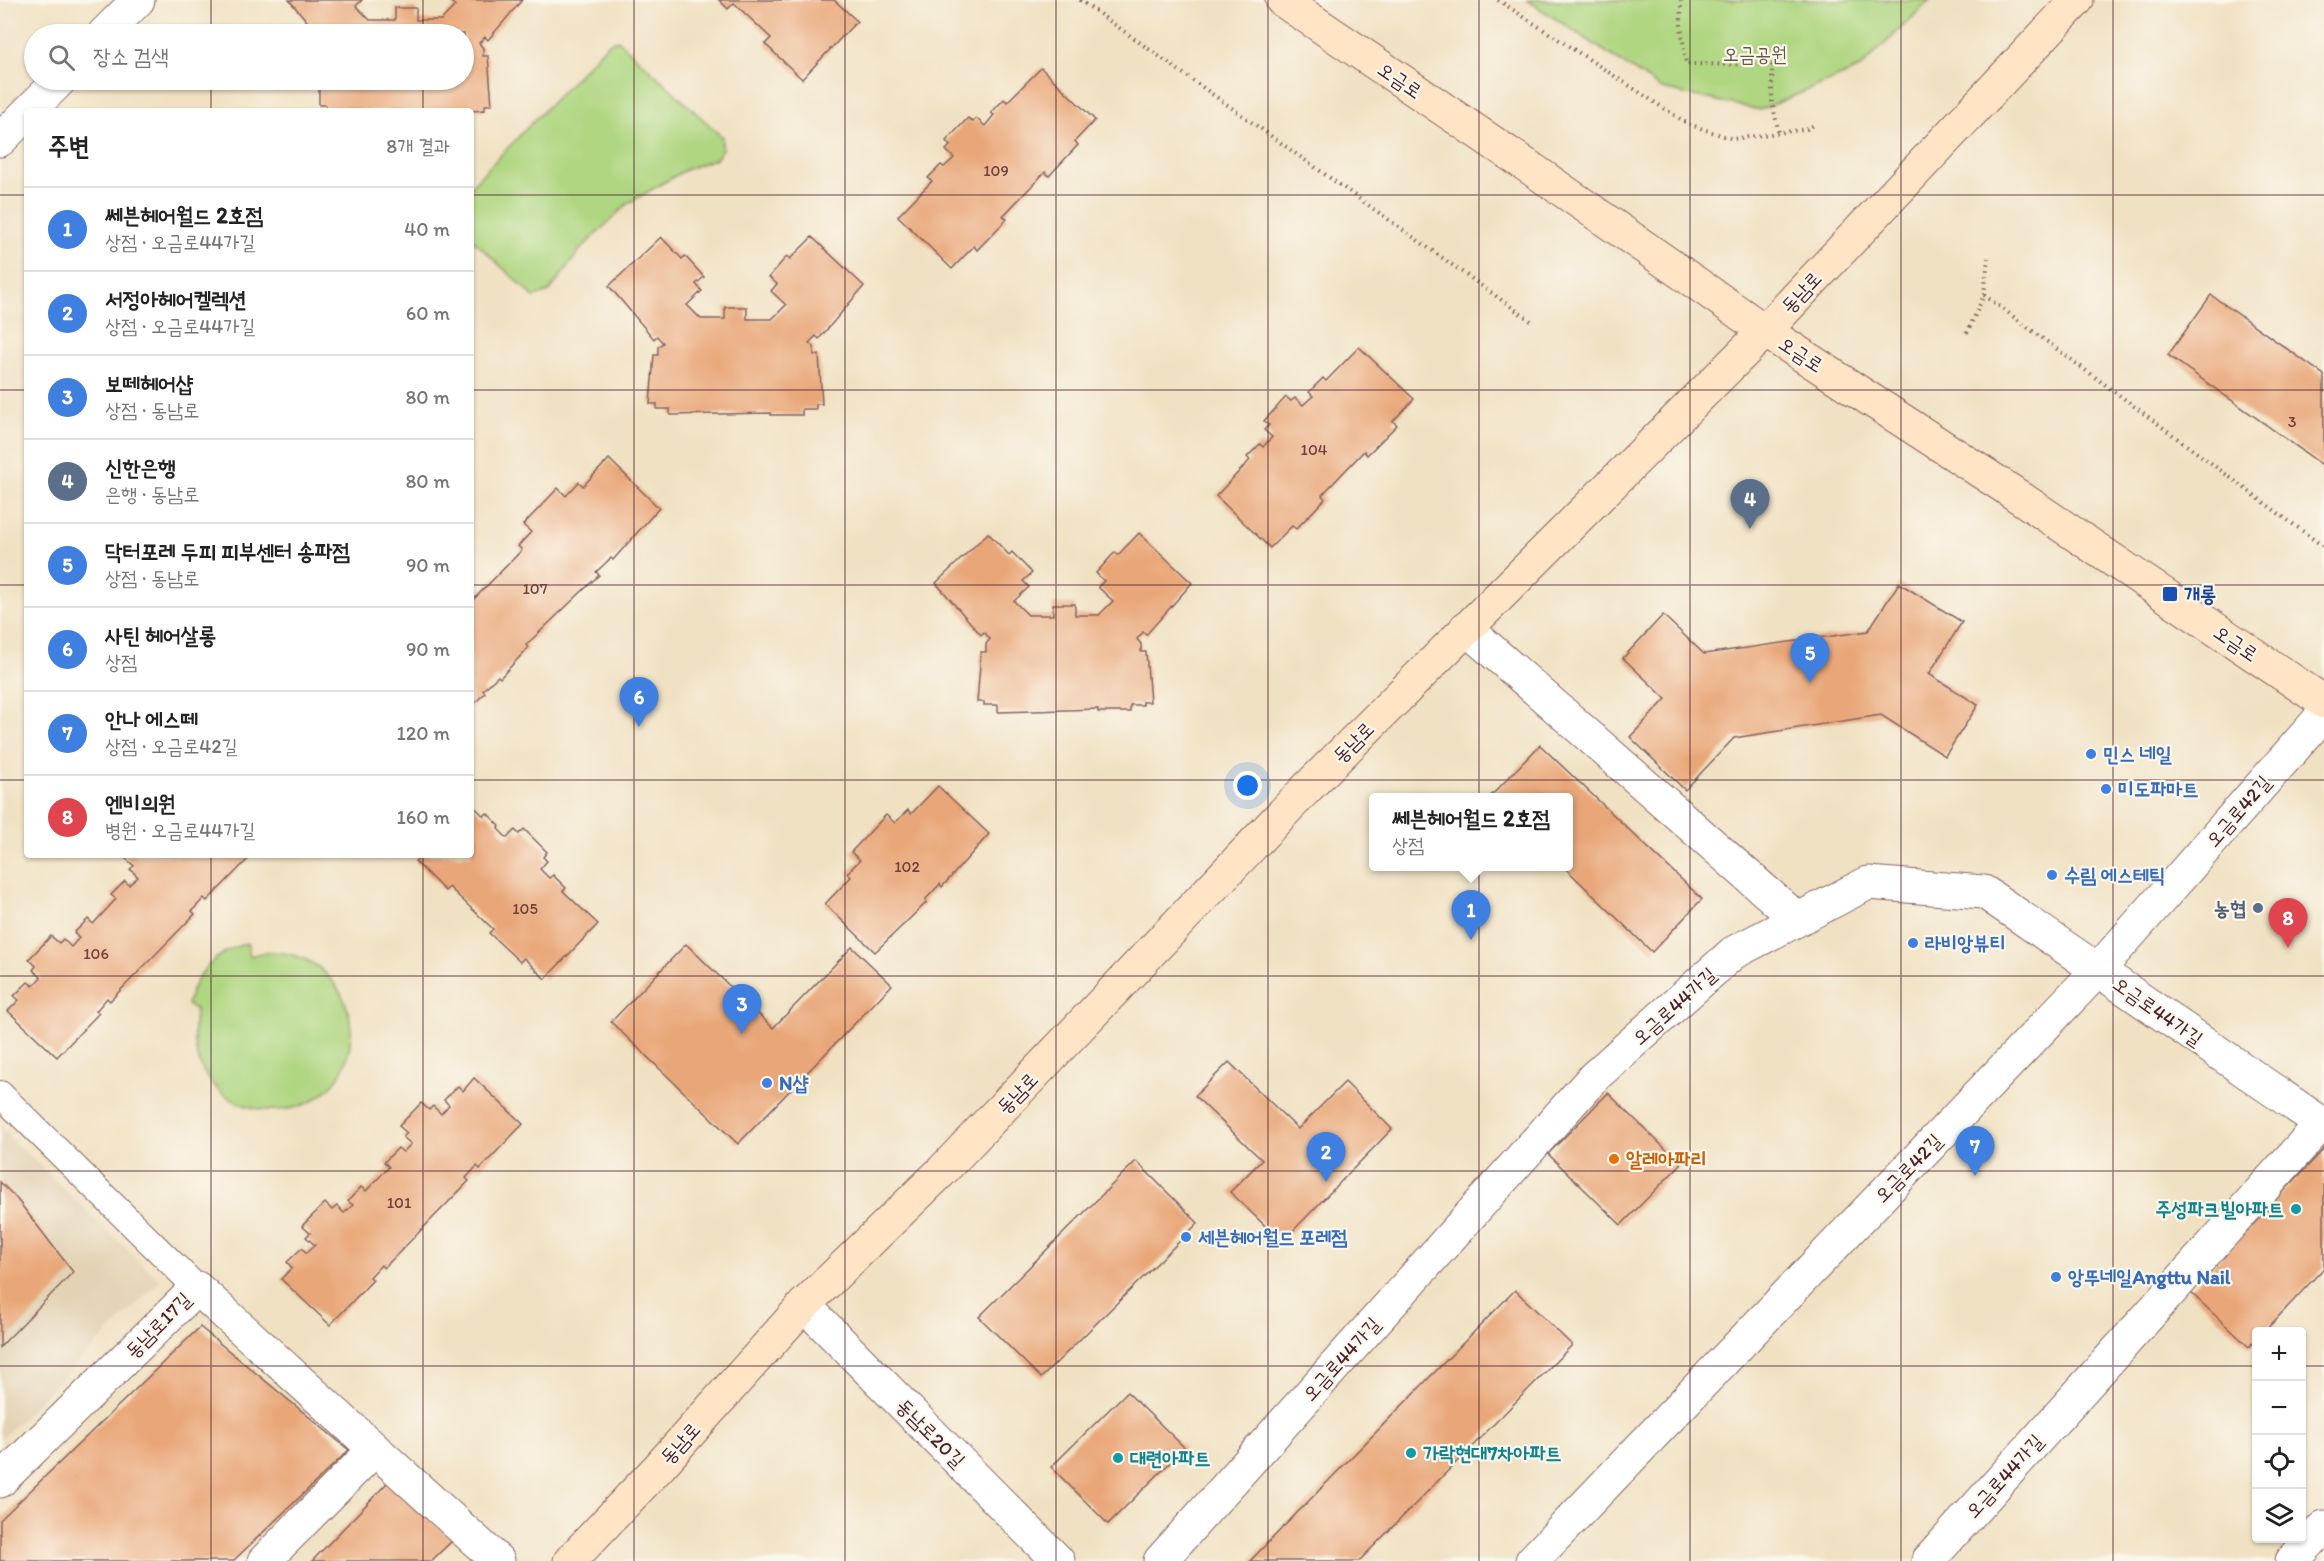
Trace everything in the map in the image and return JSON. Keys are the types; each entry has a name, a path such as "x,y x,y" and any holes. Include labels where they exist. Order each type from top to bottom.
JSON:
{"main road":[{"name":"오금로","path":"1282,0 1529,167 1765,331 2002,486 2324,702"},
{"name":"동남로","path":"570,1561 659,1467 804,1305 943,1170 1304,791 1765,331 2077,0"}],"street":[{"path":"114,24 138,0"},
{"path":"32,108 50,90"},
{"path":"0,140 24,116"},
{"path":"1466,628 1796,918"},
{"name":"오금로42길","path":"1532,1561 2098,970 2324,714"},
{"name":"오금로44가길","path":"1160,1561 1594,1077 1733,953 1796,918 1868,883 1984,892 2323,1124 1928,1561"},
{"name":"동남로17길","path":"0,1481 197,1288 498,1561"},
{"name":"동남로20길","path":"804,1305 1058,1561"},
{"path":"264,1561 374,1450"},
{"path":"2292,1561 2324,1527"}],"lane":[{"path":"0,1094 197,1288"}],"path":[{"path":"1080,0 1532,321"},
{"path":"1498,0 1688,124 1733,139 1807,129 1814,125"},
{"path":"1681,0 1681,26 1686,63 1772,65 1772,102 1779,133"},
{"path":"1967,333 1984,295 1988,258"},
{"path":"1984,295 2324,547"}],"shaded area":[{"path":"0,1127 160,1281 0,1440"}],"green space":[{"name":"오금공원","path":"1527,0 1930,0 1860,68 1760,110 1662,89"},
{"path":"618,40 722,137 722,149 717,158 685,170 627,204 580,250 549,292 534,297 474,241 474,183 609,43"},
{"path":"247,943 250,956 270,952 291,954 319,967 333,982 347,1006 351,1024 350,1044 339,1076 317,1098 289,1109 260,1109 231,1099 209,1079 195,1049 196,1009 187,1005 195,983 208,966 225,952"}],"building":[{"path":"289,0 362,0 356,6 370,20 395,20 395,8 416,8 416,20 441,20 455,6 449,0 522,0 488,40 485,37 479,43 483,48 483,56 488,56 492,105 485,105 485,110 474,111 474,108 326,108 326,105 319,105 319,90 474,90 474,24 309,24"},
{"path":"719,0 834,0 857,21 802,79 765,44 771,38 734,3 728,9"},
{"path":"1041,68 1095,120 1075,141 1078,145 1049,176 1045,172 1003,216 1007,219 977,250 974,246 952,269 898,216 932,181 928,178 941,165 944,167 954,158 946,150 950,146 946,141 968,118 973,122 976,118 985,126 994,115 991,113 1004,99 1007,102"},
{"path":"661,237 682,259 685,256 704,277 696,284 702,291 687,305 701,319 725,319 725,307 747,307 747,319 772,319 786,305 771,291 777,284 769,277 787,256 790,259 812,237 864,286 819,339 816,336 809,343 814,347 814,355 819,355 822,404 816,404 816,409 802,409 802,415 771,415 771,413 670,415 670,409 657,409 657,404 650,404 654,355 658,355 658,347 663,343 657,336 654,339 609,286"},
{"path":"2211,295 2324,375 2324,466 2168,355"},
{"path":"1359,347 1414,399 1393,421 1397,425 1367,455 1364,451 1322,495 1325,499 1296,529 1292,526 1270,548 1216,496 1250,460 1247,457 1260,444 1263,447 1272,437 1264,430 1269,425 1264,421 1286,397 1291,401 1295,398 1303,405 1313,396 1309,392 1323,378 1326,381"},
{"path":"609,459 659,508 613,560 611,558 596,572 599,575 526,645 528,648 500,678 498,676 483,690 485,693 474,704 474,599 522,550 518,546 531,532 523,525 558,488 566,496 579,482 583,486"},
{"path":"988,533 1009,555 1012,552 1032,573 1023,581 1029,587 1014,601 1028,615 1053,615 1053,604 1075,604 1075,615 1099,615 1113,601 1098,587 1104,581 1096,573 1115,552 1118,555 1139,533 1192,583 1146,635 1143,632 1137,639 1141,644 1141,652 1146,652 1150,702 1143,702 1143,705 1130,705 1130,712 1098,712 1098,709 998,712 998,705 984,705 984,702 977,702 981,652 986,652 986,644 990,639 984,632 981,635 936,583"},
{"path":"1899,583 1962,622 1929,674 1978,705 1945,756 1881,715 1734,738 1685,790 1630,737 1666,699 1623,658 1663,615 1704,654 1868,631"},
{"path":"1540,745 1702,899 1652,952 1568,871 1573,871 1573,793 1494,793"},
{"path":"938,786 989,834 942,887 940,884 925,900 927,902 875,952 825,904 851,877 847,873 860,860 851,852 886,815 895,823 908,810 911,814"},
{"path":"474,807 484,816 487,813 500,826 498,829 507,838 515,830 519,834 524,829 547,852 543,857 547,861 540,869 549,878 553,875 566,888 563,891 598,924 545,979 524,958 520,962 489,933 493,929 449,887 445,891 415,861 419,858 474,858"},
{"path":"125,858 249,858 207,901 204,898 192,911 195,914 110,1001 107,998 96,1011 99,1013 57,1057 8,1011 19,1000 14,996 28,982 33,986 41,977 33,970 36,966 29,959 51,936 59,943 63,939 71,947 79,938 74,933 88,919 93,924 116,899 111,895 125,881 129,885 138,877 130,869 134,866"},
{"path":"686,944 773,1028 852,947 892,985 738,1144 611,1022"},
{"path":"1229,1062 1298,1129 1345,1082 1392,1129 1282,1242 1230,1192 1262,1160 1195,1096"},
{"path":"474,1078 523,1124 480,1169 477,1166 466,1178 469,1181 384,1268 381,1265 370,1277 373,1280 330,1325 281,1279 292,1268 287,1262 302,1248 306,1253 315,1245 306,1237 310,1233 302,1226 325,1203 332,1210 337,1206 344,1213 353,1205 348,1201 361,1187 366,1191 389,1167 384,1162 398,1148 403,1152 411,1144 403,1137 407,1133 399,1126 421,1103 429,1110 433,1106 441,1114 449,1105 444,1100 458,1086 463,1091"},
{"name":"알레아파리","path":"1608,1093 1681,1164 1621,1225 1548,1154"},
{"name":"주성파크빌아파트","path":"2324,1149 2324,1268 2269,1327 2252,1327 2252,1344 2249,1347 2189,1291"},
{"path":"1136,1161 1198,1223 1041,1378 979,1317"},
{"path":"0,1182 16,1198 73,1272 0,1347"},
{"name":"가락현대7차아파트","path":"1515,1290 1572,1345 1359,1561 1250,1561"},
{"path":"200,1327 349,1450 233,1561 0,1561 0,1520"},
{"name":"대련아파트","path":"1127,1392 1185,1448 1108,1524 1051,1467"},
{"path":"388,1482 453,1540 431,1561 312,1561"}],"place":[{"name":"신한은행","path":"1750,529"},
{"name":"개롱","path":"2170,594"},
{"name":"닥터포레 두피 피부센터 송파점","path":"1810,683"},
{"name":"사틴 헤어살롱","path":"639,727"},
{"name":"민스 네일","path":"2091,754"},
{"name":"미도파마트","path":"2106,789"},
{"name":"수림 에스테틱","path":"2052,875"},
{"name":"농협","path":"2258,908"},
{"name":"쎄븐헤어월드 2호점","path":"1471,940"},
{"name":"라비앙뷰티","path":"1913,943"},
{"name":"엔비의원","path":"2288,948"},
{"name":"보떼헤어샵","path":"742,1034"},
{"name":"N샵","path":"767,1083"},
{"name":"알레아파리","path":"1614,1159"},
{"name":"안나 에스떼","path":"1975,1176"},
{"name":"서정아헤어켈렉션","path":"1326,1182"},
{"name":"주성파크빌아파트","path":"2296,1209"},
{"name":"세븐헤어월드 포레점","path":"1186,1237"},
{"name":"앙뚜네일Angttu Nail","path":"2056,1277"},
{"name":"가락현대7차아파트","path":"1411,1453"},
{"name":"대련아파트","path":"1118,1458"}]}
